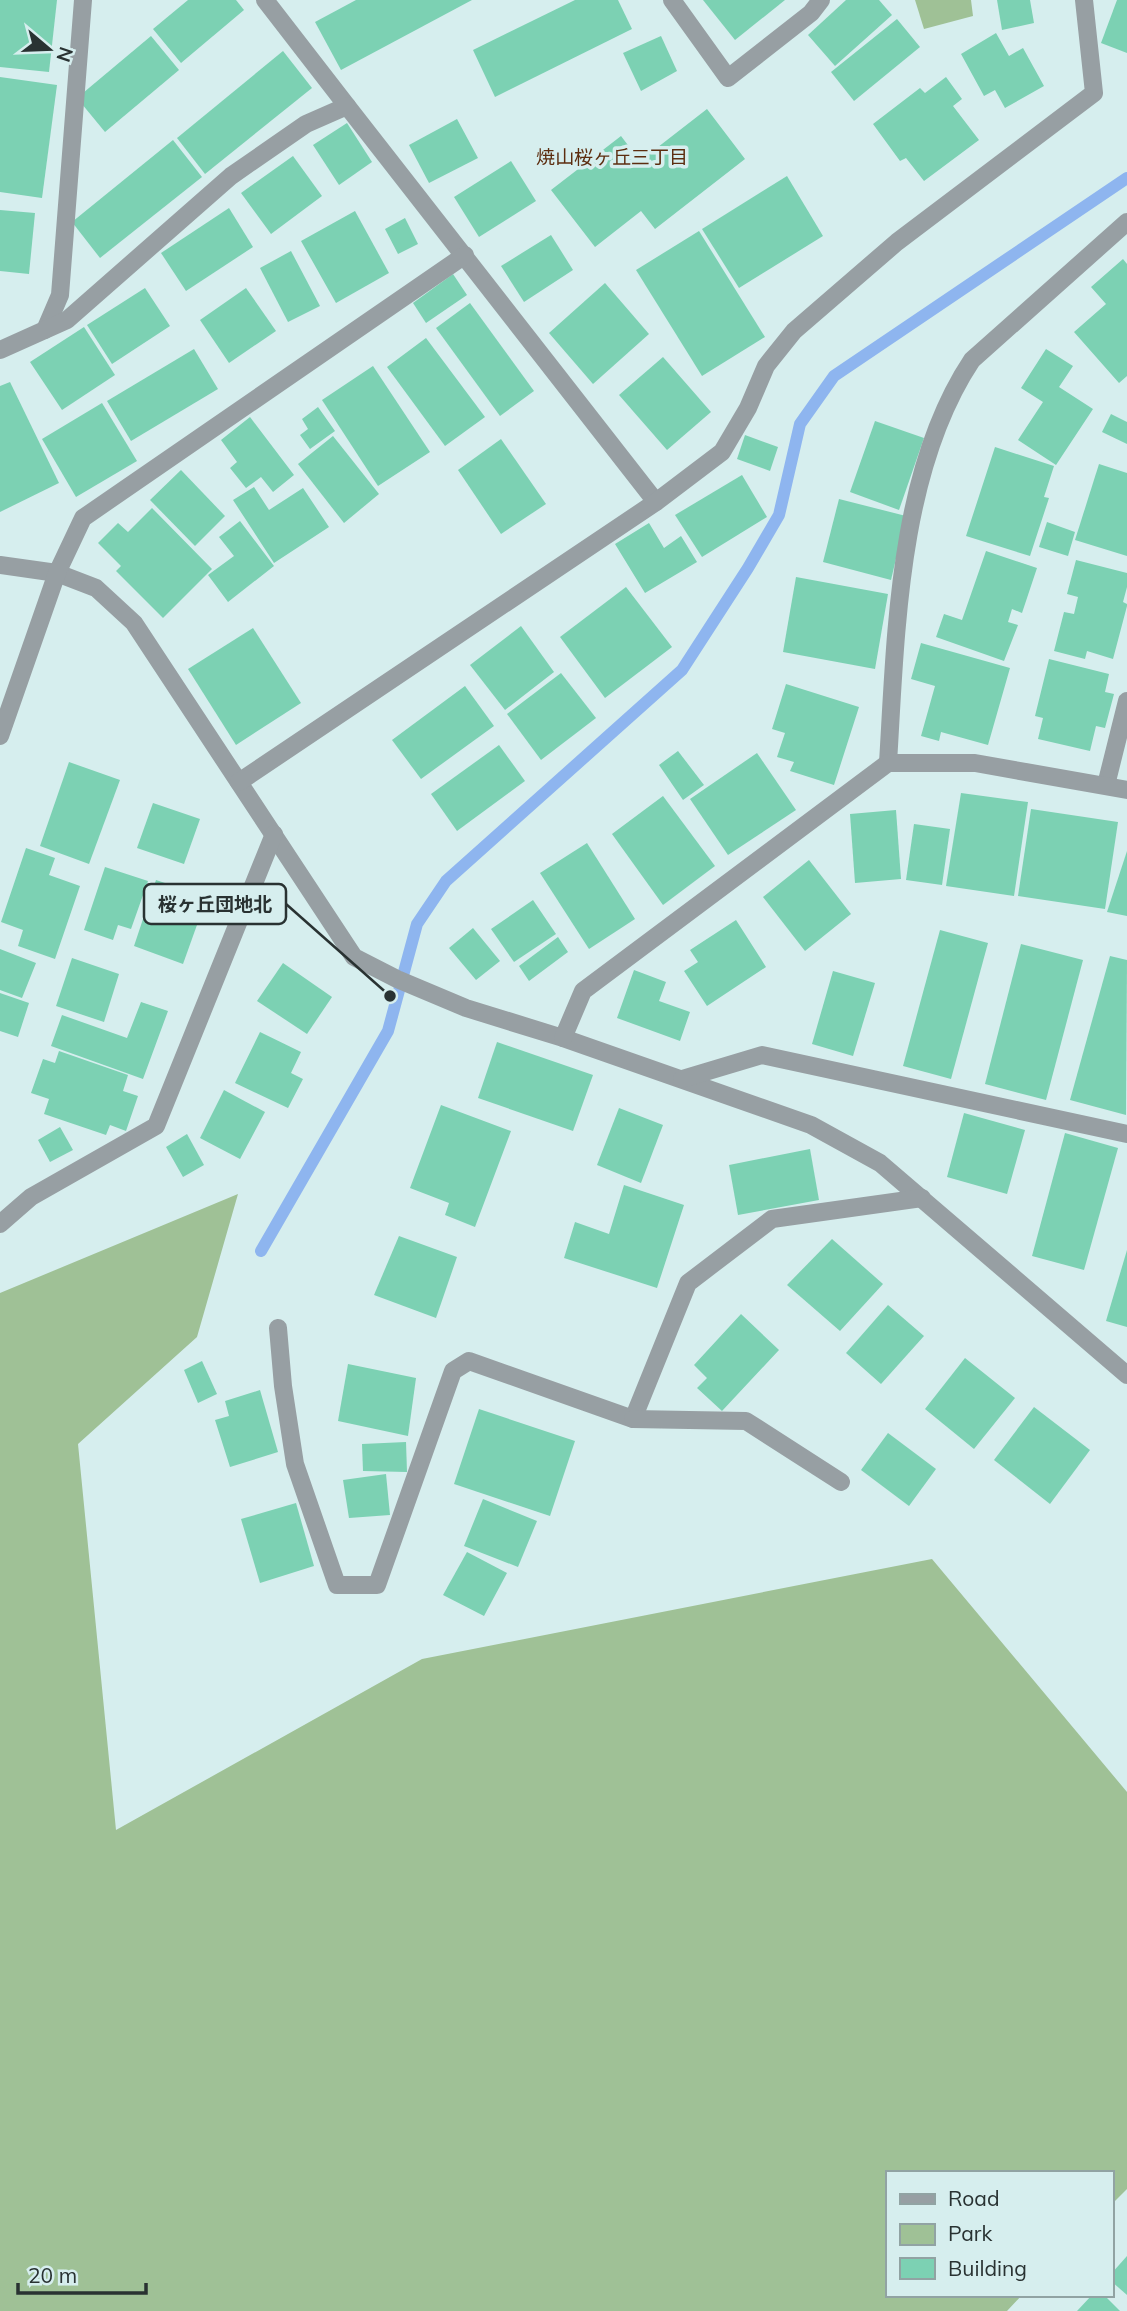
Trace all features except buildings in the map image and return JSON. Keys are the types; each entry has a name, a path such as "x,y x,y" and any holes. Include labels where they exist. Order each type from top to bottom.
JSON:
{"street":[{"path":"45,330 60,295 83,0"},
{"path":"265,0 656,502"},
{"path":"673,0 727,78 811,13 821,0"},
{"path":"239,782 656,502 722,452 748,408 766,366 794,331 897,243 1094,93 1084,0"},
{"path":"0,350 67,320 231,176 306,124 346,106"},
{"path":"888,763 898,609 920,478 953,388 972,360 1127,222"},
{"path":"0,736 57,573 83,517 465,255"},
{"path":"0,565 57,573 96,588 134,623 354,957 397,979 466,1008 563,1038 811,1125 880,1163 1127,1375"},
{"path":"1106,785 1127,701"},
{"path":"563,1038 583,990 888,763 975,763 1127,790"},
{"path":"0,1224 31,1197 156,1126 274,834"},
{"path":"682,1079 762,1055 1127,1134"},
{"path":"633,1419 688,1283 772,1219 922,1198"},
{"path":"278,1328 283,1386 295,1464 337,1585 377,1584 453,1371 469,1361 633,1419 746,1421 841,1482"}],"green space":[{"path":"915,0 971,0 973,16 924,29"},
{"path":"238,1194 197,1337 78,1444 116,1830 422,1659 932,1559 1127,1792 1127,2189 1113,2203 1113,2171 886,2171 886,2297 1020,2297 1007,2311 0,2311 0,1293"}],"waterway":[{"path":"261,1251 388,1031 417,924 446,881 682,670 779,515 800,424 834,376 1127,178"}],"place":[{"name":"桜ヶ丘団地北","path":"390,996"}],"district":[{"name":"焼山桜ヶ丘三丁目","path":"612,157"}]}
